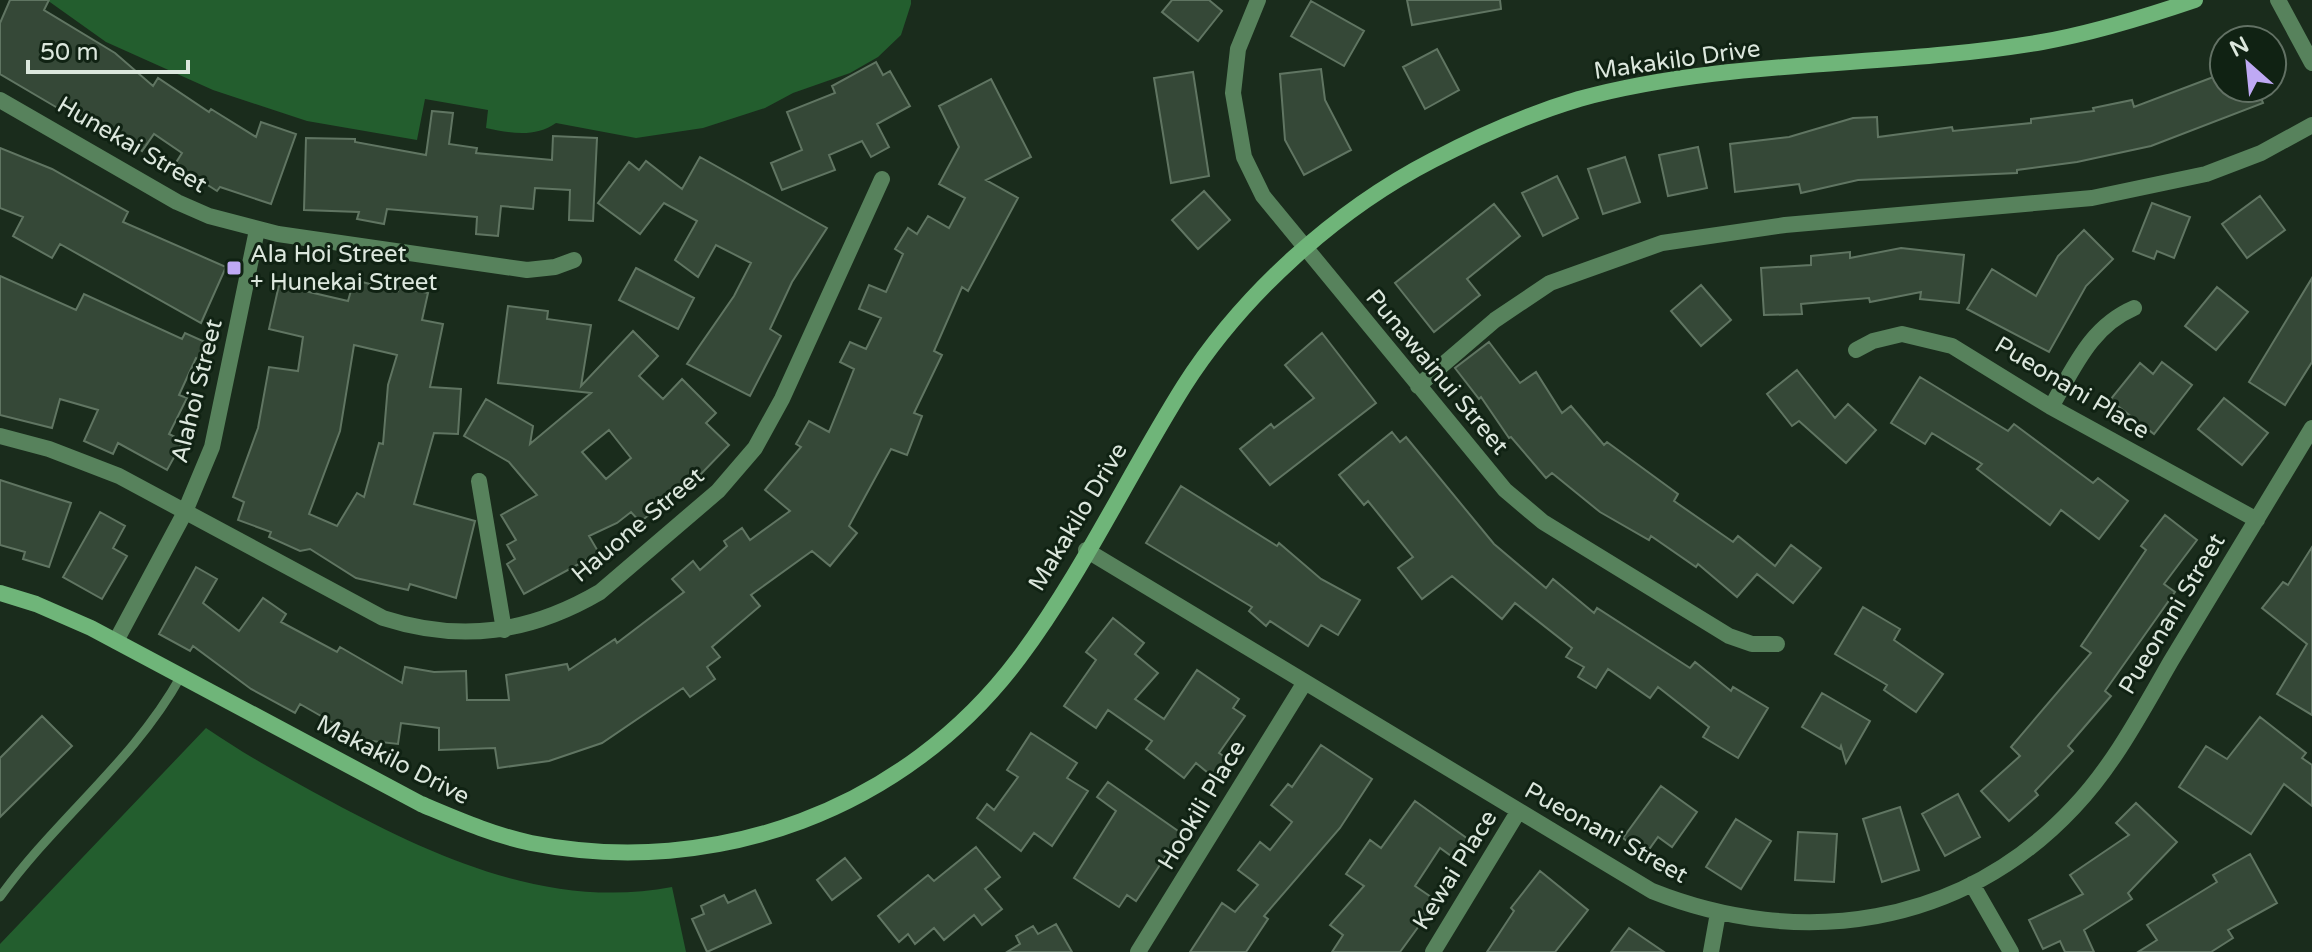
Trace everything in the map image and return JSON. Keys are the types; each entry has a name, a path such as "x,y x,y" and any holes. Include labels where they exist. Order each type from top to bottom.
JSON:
{"street":[{"name":"Punawainui Street","path":"1258,0 1245,29 1234,71 1238,136 1263,196 1305,250 1505,490 1543,522 1729,636 1752,644 1777,644"},
{"name":"Makakilo Drive","path":"0,593 36,604 116,641 421,804 472,826 526,842 581,851 637,854 692,850 747,840 801,823 864,793 944,738 985,700 1020,657 1187,381 1237,316 1305,250 1358,206 1427,162 1501,127 1579,100 1659,82 2040,43 2118,26 2195,0"},
{"path":"2278,0 2312,63"},
{"name":"Hunekai Street","path":"0,100 177,202 209,216 257,230 527,270 555,267 574,260"},
{"path":"1418,386 1495,320 1550,283 1662,243 1785,225 2092,198 2206,174 2261,153 2312,125"},
{"name":"Hauone Street","path":"0,436 49,449 119,476 184,514 383,618 438,632 504,630 550,618 600,592 737,470 770,425 882,179"},
{"name":"Alahoi Street","path":"116,641 184,514 212,447 257,230"},
{"path":"2051,407 2091,338 2106,323 2134,308"},
{"name":"Pueonani Place","path":"1856,350 1892,335 1912,334 1932,339 1971,356 2051,407 2257,520"},
{"name":"Pueonani Street","path":"1086,550 1652,891 1718,913 1772,923 1856,921 1897,912 1972,884 2044,836 2101,775 2312,428"},
{"path":"479,481 504,630"},
{"name":"Hookili Place","path":"1138,952 1305,682"},
{"name":"Kewai Place","path":"1433,952 1518,812"},
{"path":"1972,884 2011,952"},
{"path":"1711,952 1718,913"}],"lane":[{"path":"0,897 47,837 147,732 181,676"}],"green space":[{"path":"47,0 911,0 911,4 901,35 878,57 850,73 793,93 765,108 703,128 636,138 556,123 540,131 513,133 486,128 488,110 425,99 417,140 307,121 213,90 106,42"},
{"path":"206,728 268,767 372,823 453,860 539,885 582,891 627,892 672,887 686,952 0,952 0,944"}],"building":[{"path":"10,0 49,0 44,10 115,53 153,86 158,78 209,112 211,109 256,137 261,122 296,134 271,204 220,187 217,191 195,177 192,182 172,169 182,153 154,134 142,151 115,132 112,136 64,105 61,110 0,74 0,23"},
{"path":"1172,0 1209,0 1222,11 1198,41 1162,12"},
{"path":"1407,0 1500,0 1501,9 1412,25"},
{"path":"1311,1 1364,31 1344,66 1291,36"},
{"path":"1437,49 1459,90 1425,109 1403,67"},
{"path":"876,62 883,75 890,71 910,106 877,124 889,147 871,157 862,141 829,155 835,170 782,190 771,163 802,150 787,112 835,93 832,86"},
{"path":"1321,69 1325,100 1351,150 1304,175 1285,140 1280,74"},
{"path":"1193,72 1209,176 1171,183 1154,78"},
{"path":"991,79 1031,157 986,180 1018,198 968,291 962,287 934,351 942,355 914,413 922,416 907,455 891,449 849,526 857,533 830,566 812,551 751,595 760,606 712,647 720,657 707,667 715,679 690,697 683,688 602,743 549,761 498,768 495,748 439,750 439,728 401,723 398,744 363,740 300,704 295,713 251,689 193,646 190,651 159,634 196,567 217,579 203,603 239,631 263,598 286,614 281,622 337,652 340,647 402,683 405,667 434,672 466,671 467,700 509,700 506,675 567,664 569,670 615,639 617,643 684,592 672,579 693,561 700,570 727,546 724,541 742,528 750,540 790,511 765,490 801,447 796,444 809,421 829,432 854,369 840,362 850,342 866,349 881,318 859,309 869,285 886,292 903,254 895,249 908,228 917,234 928,216 949,228 965,198 939,184 959,147 939,106"},
{"path":"2208,79 2208,104 2260,104 2151,146 2077,162 2017,170 2017,173 1858,180 1801,193 1799,184 1735,192 1730,144 1789,137 1853,118 1877,117 1878,137 1952,127 1953,131 2031,123 2031,119 2094,111 2093,108 2132,100 2134,107"},
{"path":"432,111 453,113 449,144 477,148 476,153 552,160 553,136 597,138 593,221 569,220 570,190 535,188 533,209 501,206 498,236 476,234 477,217 387,209 384,224 357,219 359,212 304,210 306,138 355,139 355,142 426,155"},
{"path":"1698,147 1707,188 1668,196 1659,155"},
{"path":"0,148 52,169 128,212 123,222 226,267 201,323 60,244 52,258 13,236 23,217 0,208"},
{"path":"700,157 827,228 792,282 770,329 781,336 750,396 687,364 734,296 751,263 716,245 698,277 675,260 697,221 664,203 640,234 598,203 629,162 639,170 646,161 682,189"},
{"path":"1625,157 1640,202 1603,214 1588,169"},
{"path":"1557,176 1578,218 1543,236 1522,193"},
{"path":"1204,191 1230,220 1198,249 1172,220"},
{"path":"2260,196 2285,230 2247,258 2222,224"},
{"path":"2152,203 2190,217 2174,258 2157,251 2154,259 2133,251"},
{"path":"1494,204 1520,236 1467,279 1480,295 1434,332 1395,283"},
{"path":"2084,230 2113,259 2086,286 2049,352 1967,309 1992,269 2036,296 2058,256"},
{"path":"1901,248 1964,255 1959,303 1920,299 1921,292 1870,302 1869,298 1801,304 1802,314 1764,315 1761,268 1811,265 1811,256 1850,252 1850,258"},
{"path":"636,268 694,298 678,329 619,300"},
{"path":"0,276 76,310 84,294 182,339 185,333 214,346 206,362 196,358 179,395 187,398 169,434 183,441 167,470 118,443 113,454 84,441 98,410 60,399 52,428 0,415"},
{"path":"2312,278 2312,362 2285,405 2249,382"},
{"path":"354,280 398,291 399,287 428,293 422,320 443,324 430,387 461,389 458,434 434,433 414,504 475,521 456,598 410,584 408,590 356,578 310,549 300,551 269,537 271,532 238,520 244,502 233,497 258,428 269,367 298,371 303,337 269,329 279,285 348,301","holes":["354,345 397,355 388,385 383,444 379,443 364,497 357,493 337,526 309,514 340,431"]},
{"path":"1701,285 1731,320 1701,346 1671,311"},
{"path":"2217,287 2248,312 2216,350 2185,326"},
{"path":"508,306 548,311 547,319 591,325 581,386 633,331 658,356 639,376 663,399 682,379 716,413 706,423 729,445 700,475 640,522 631,512 617,523 589,536 599,553 524,594 507,564 515,559 507,545 516,540 501,515 537,495 509,462 464,436 486,399 533,426 530,444 591,393 498,383","holes":["609,430 631,458 606,479 582,452"]},
{"path":"1322,333 1376,403 1270,485 1240,449 1271,424 1274,428 1314,398 1285,365"},
{"path":"1489,342 1520,383 1536,372 1562,413 1571,406 1604,445 1607,442 1678,494 1674,501 1733,542 1738,536 1775,566 1791,545 1821,568 1793,603 1757,574 1737,597 1698,564 1696,567 1651,536 1649,540 1600,512 1552,473 1546,478 1509,438 1481,397 1479,399 1455,368"},
{"path":"2162,362 2192,385 2154,434 2110,400 2140,363 2153,374"},
{"path":"1797,370 1835,418 1848,404 1876,430 1846,463 1799,421 1792,426 1767,394"},
{"path":"1920,377 2008,431 2014,424 2093,483 2098,478 2128,501 2099,539 2061,510 2050,525 1977,469 1982,464 1932,433 1925,444 1891,423"},
{"path":"2224,398 2268,433 2242,465 2198,429"},
{"path":"1392,432 1400,442 1406,437 1494,544 1546,588 1553,579 1594,613 1597,608 1690,668 1695,662 1731,691 1733,687 1768,708 1738,758 1703,737 1709,727 1658,687 1650,698 1608,669 1596,688 1578,677 1584,667 1566,657 1572,648 1515,603 1502,619 1452,576 1422,599 1398,568 1413,557 1368,501 1364,505 1339,475"},
{"path":"0,480 71,503 49,567 23,559 25,552 0,545"},
{"path":"1181,486 1277,546 1279,543 1321,579 1360,600 1338,635 1321,625 1308,646 1270,621 1266,626 1249,611 1252,607 1146,543"},
{"path":"100,512 125,526 113,548 127,556 102,599 63,577"},
{"path":"2165,515 2197,540 2164,584 2175,592 2105,691 2111,696 2068,746 2073,751 2035,791 2038,795 2009,821 1981,791 2020,756 2011,747 2091,653 2081,646 2146,550 2141,546"},
{"path":"2312,547 2312,715 2277,694 2307,644 2262,608 2283,582 2288,585"},
{"path":"1863,607 1900,629 1894,640 1943,674 1916,712 1884,690 1887,685 1835,654"},
{"path":"1113,618 1144,643 1135,654 1158,673 1135,699 1164,719 1197,670 1239,699 1233,708 1245,716 1219,753 1228,759 1213,777 1196,763 1184,778 1146,749 1152,741 1108,710 1096,728 1064,706 1096,660 1086,652"},
{"path":"1822,693 1870,721 1846,763 1841,746 1840,749 1802,727"},
{"path":"42,716 72,746 0,817 0,758"},
{"path":"2260,717 2306,753 2302,758 2312,765 2312,806 2284,784 2251,834 2179,787 2206,746 2227,759"},
{"path":"1031,733 1077,763 1067,778 1088,791 1052,846 1034,833 1021,851 977,818 987,804 994,810 1018,777 1007,770"},
{"path":"1321,745 1372,779 1340,828 1264,916 1268,919 1246,952 1190,952 1222,903 1235,912 1258,885 1238,870 1260,842 1270,850 1292,822 1271,805 1288,784 1292,787"},
{"path":"1108,782 1181,833 1136,901 1127,895 1119,907 1074,878 1116,811 1097,797"},
{"path":"1661,786 1697,812 1672,847 1658,837 1645,855 1623,838"},
{"path":"1958,794 1980,837 1945,856 1922,814"},
{"path":"1415,801 1468,839 1454,858 1440,848 1415,886 1437,901 1400,952 1332,952 1343,935 1330,925 1364,886 1346,874 1370,840 1381,848"},
{"path":"2136,803 2177,842 2128,893 2132,899 2084,930 2094,952 2065,952 2060,941 2043,949 2029,920 2083,894 2070,875 2129,835 2116,823"},
{"path":"1900,807 1919,870 1882,882 1863,819"},
{"path":"1736,819 1771,841 1741,889 1706,867"},
{"path":"1798,832 1837,834 1834,882 1795,880"},
{"path":"976,847 1000,877 985,889 1002,909 982,925 974,915 944,940 934,928 915,944 908,934 899,942 878,916 928,875 934,881"},
{"path":"2250,854 2277,903 2228,930 2233,938 2211,952 2138,952 2157,940 2147,925 2217,882 2213,875"},
{"path":"845,858 861,878 832,900 817,880"},
{"path":"1540,871 1588,910 1555,952 1487,952 1514,911 1511,908"},
{"path":"755,890 771,923 707,952 692,919 704,914 701,906 724,895 728,903"},
{"path":"1056,924 1072,952 1007,952 1020,944 1016,936 1033,926 1038,934"},
{"path":"1629,928 1664,952 1611,952"}],"place":[{"name":"Ala Hoi Street + Hunekai Street","path":"234,268"}]}
